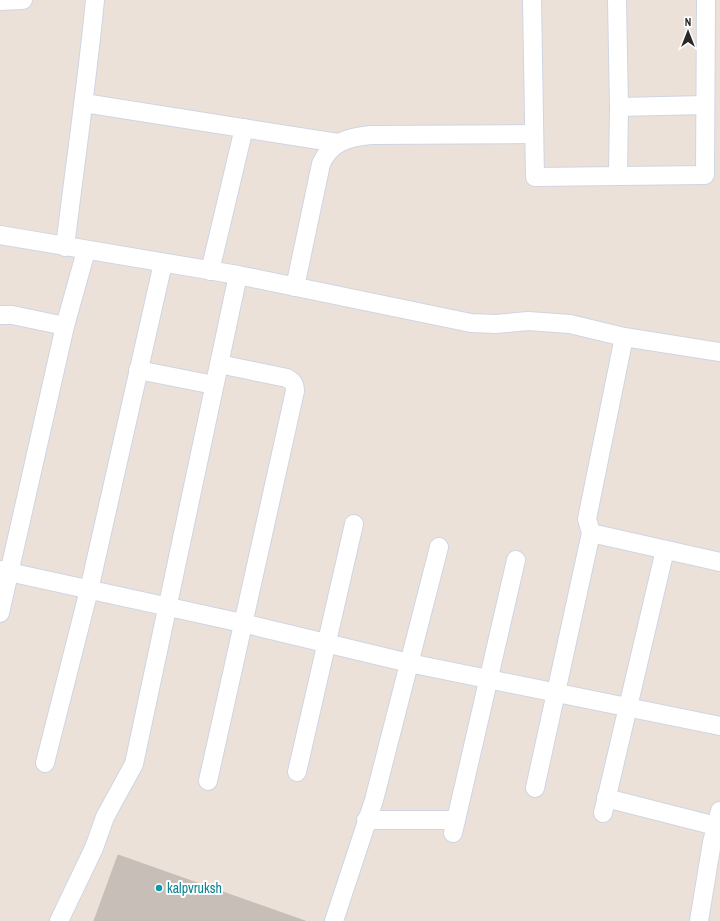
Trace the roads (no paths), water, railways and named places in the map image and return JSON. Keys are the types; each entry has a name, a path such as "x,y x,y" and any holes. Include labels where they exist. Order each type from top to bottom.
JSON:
{"street":[{"path":"0,1 23,0"},
{"path":"65,247 84,103 95,0"},
{"path":"532,0 535,177 705,176 712,167 705,105 706,0"},
{"path":"617,0 619,107 618,176"},
{"path":"84,103 338,143"},
{"path":"619,107 705,105"},
{"path":"210,271 244,128"},
{"path":"295,287 321,164 329,150 338,143 371,135 534,134"},
{"path":"0,235 86,251 238,275 472,322 496,324 528,321 570,324 624,337 720,352"},
{"path":"0,613 4,571 65,326 86,251"},
{"path":"45,763 89,590 162,263"},
{"path":"59,921 94,848 105,817 134,764 238,275"},
{"path":"0,315 12,315 65,326"},
{"path":"535,788 591,533 587,519 624,337"},
{"path":"208,781 242,623 295,391 293,382 287,378 219,364"},
{"path":"138,370 214,385"},
{"path":"297,772 354,524"},
{"path":"591,533 720,562"},
{"path":"334,921 360,838 374,800 439,547"},
{"path":"665,550 605,805 717,831 699,921"},
{"path":"366,820 454,826 516,560"},
{"path":"4,571 242,623 409,663 720,726"}],"place":[{"name":"kalpvruksh","path":"159,888"}]}
